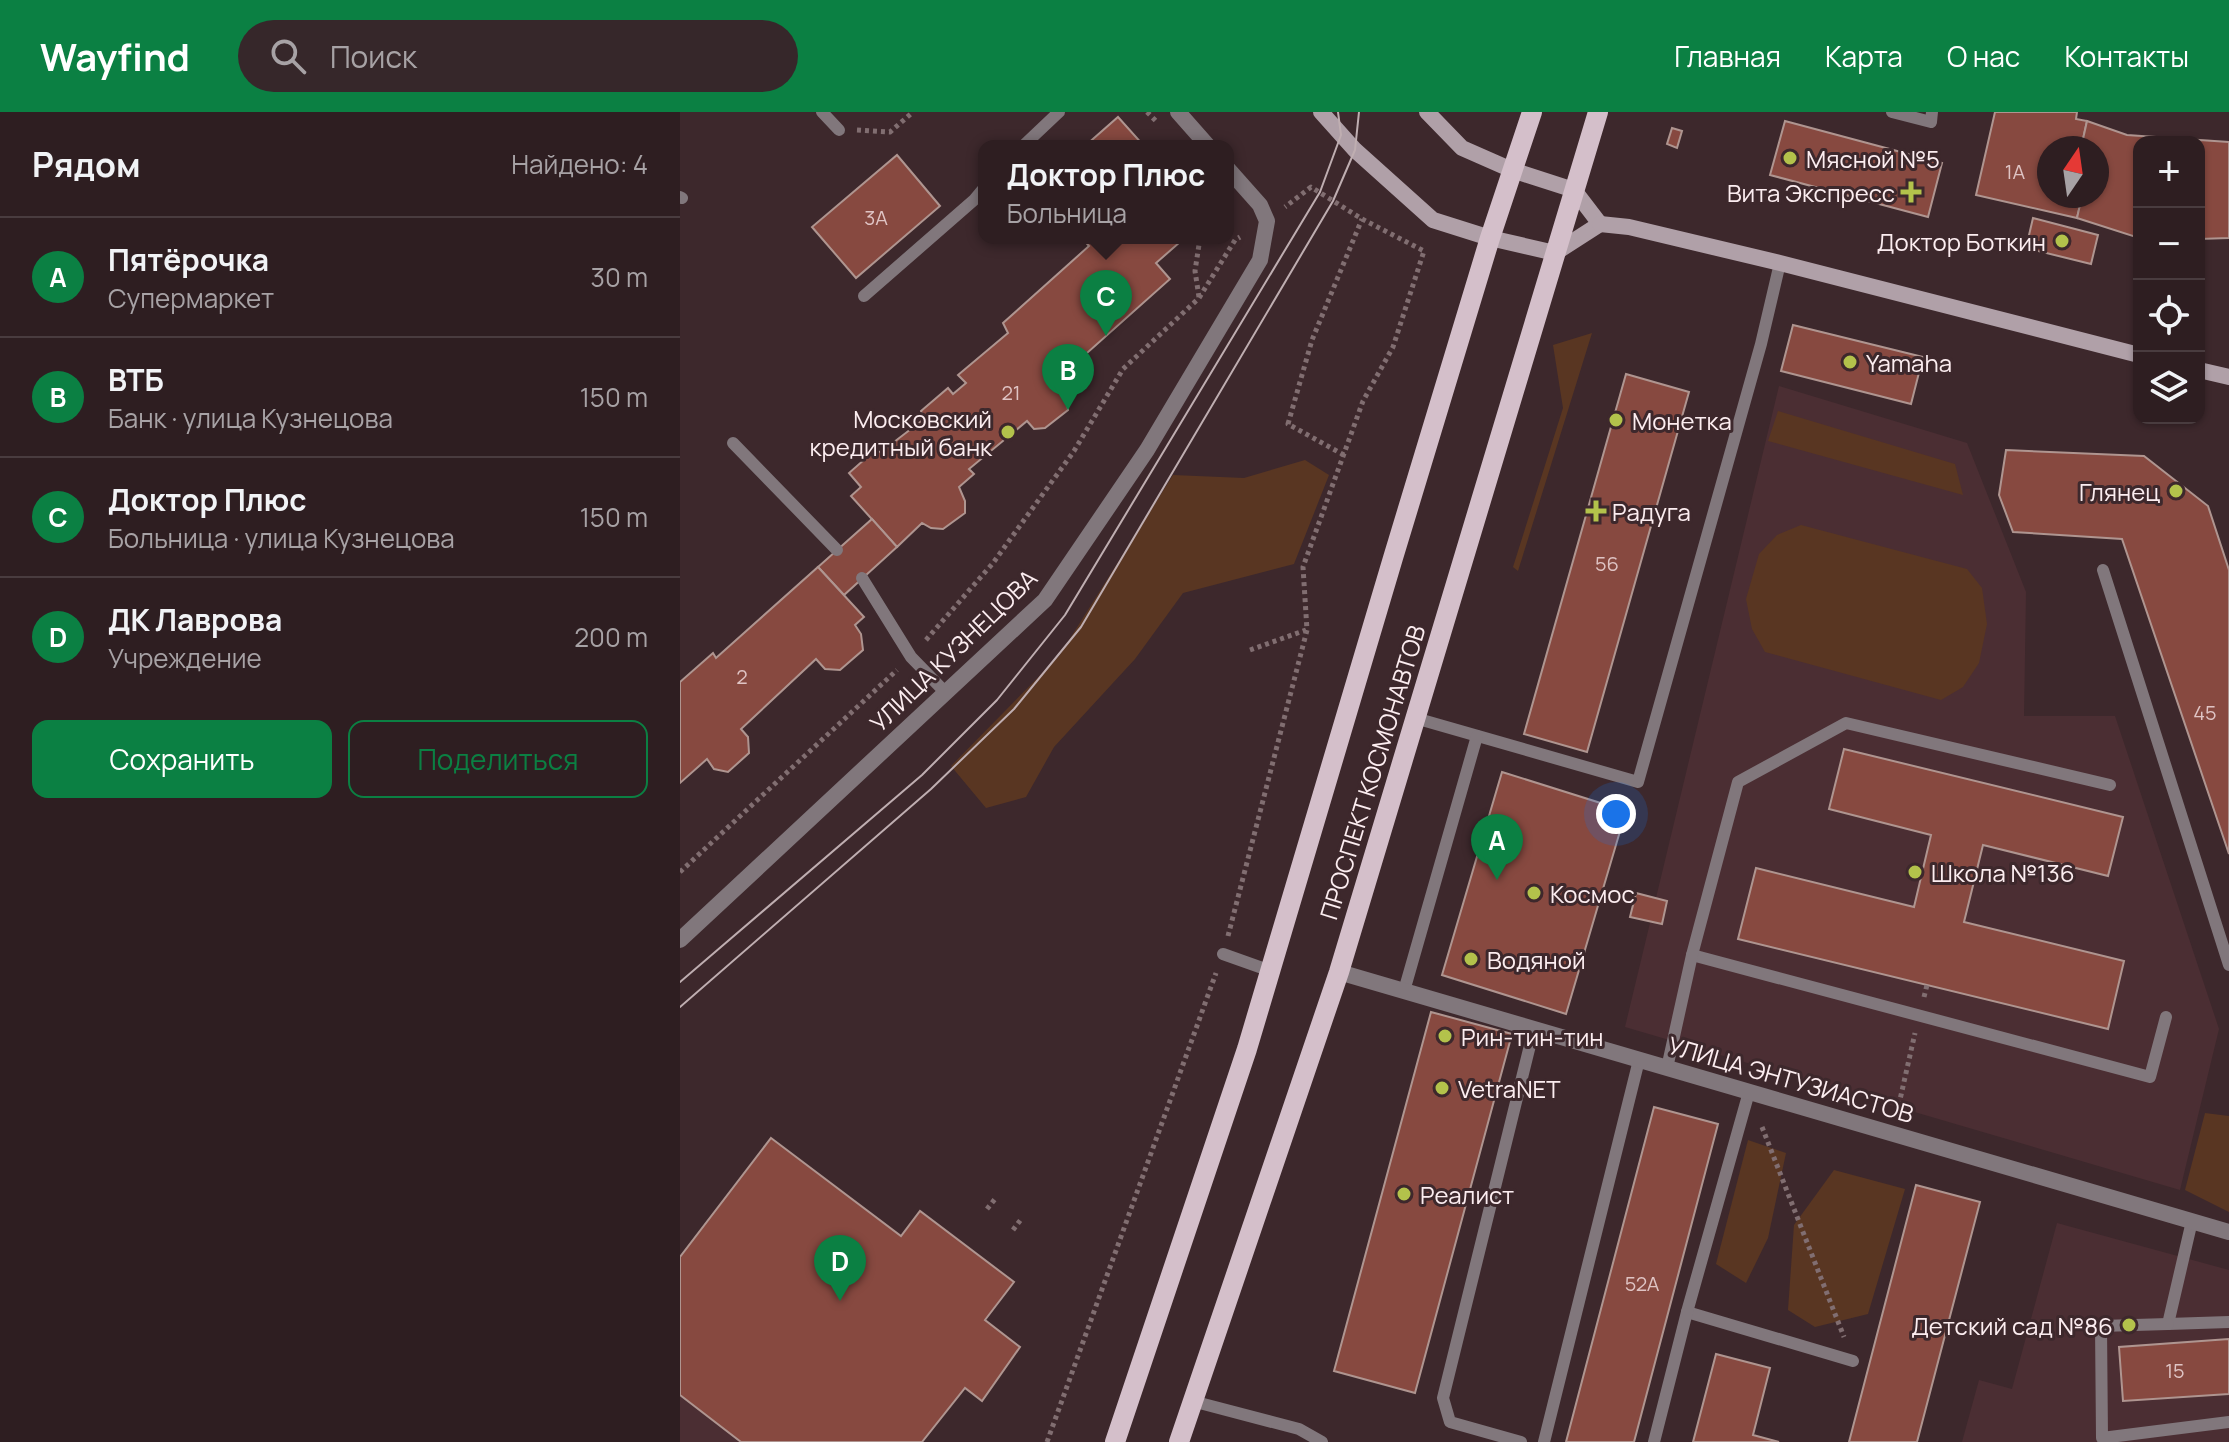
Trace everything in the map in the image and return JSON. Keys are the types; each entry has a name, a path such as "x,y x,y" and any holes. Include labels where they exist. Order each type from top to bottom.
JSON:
{"main road":[{"name":"ПРОСПЕКТ КОСМОНАВТОВ","path":"1115,1442 1242,1064 1490,238 1532,112"},
{"name":"ПРОСПЕКТ КОСМОНАВТОВ","path":"1179,1442 1339,972 1598,112"}],"street":[{"path":"1178,112 1203,140"},
{"path":"1321,112 1355,150 1433,220 1490,238 1555,253 1600,224 1629,227 2133,353"},
{"path":"1427,112 1462,148 1512,170 1574,190 1600,224"},
{"name":"УЛИЦА КУЗНЕЦОВА","path":"680,940 1045,600 1147,450 1260,260 1267,221 1260,205 1234,176"},
{"path":"2205,371 2229,377"},
{"name":"УЛИЦА ЭНТУЗИАСТОВ","path":"1339,972 2229,1232"}],"lane":[{"path":"822,112 839,130"},
{"path":"1029,140 1059,112"},
{"path":"1892,112 1931,122 1932,112"},
{"path":"864,296 978,195"},
{"path":"1415,718 1638,782 1761,344 1780,263"},
{"path":"733,443 837,550"},
{"path":"2103,570 2229,965"},
{"path":"862,578 911,657 946,693"},
{"path":"1667,1068 1692,955 1738,782 1846,723 2110,785"},
{"path":"1404,991 1477,736"},
{"path":"1223,954 1271,971"},
{"path":"1692,955 2150,1077 2166,1017"},
{"path":"1521,1442 1450,1422 1443,1398 1534,1029"},
{"path":"1544,1442 1639,1060"},
{"path":"1654,1442 1749,1092"},
{"path":"2168,1324 2192,1221"},
{"path":"1687,1312 1853,1361"},
{"path":"2229,1322 2101,1326 2102,1438 2229,1422"},
{"path":"1192,1401 1299,1429 1322,1442"}],"path":[{"path":"839,130 890,132 913,112"},
{"path":"1047,1442 1223,954 1307,630 1303,567 1363,401 1393,347 1424,251 1362,219 1311,187"},
{"path":"1344,455 1288,424 1312,340 1362,219"},
{"path":"1199,244 1195,271 1199,298"},
{"path":"680,872 911,657 993,563 1074,451 1123,369 1199,298 1233,244"},
{"path":"1250,650 1307,630"},
{"path":"1892,1134 1927,985"},
{"path":"1749,1092 1853,1361"},
{"path":"987,1209 995,1199"},
{"path":"1013,1230 1022,1218"}],"shaded area":[{"path":"1592,333 1518,571 1513,567 1563,408 1553,345"},
{"name":"Школа №136","path":"1779,386 1967,443 2026,592 2024,716 2115,716 2219,1029 2180,1190 1625,1027"},
{"path":"1778,411 1955,464 1963,495 1768,441"},
{"path":"1305,460 1329,475 1294,564 1183,593 1135,659 1054,747 1026,797 986,808 951,766 1059,656 1173,475 1244,478"},
{"path":"1801,525 1967,569 1982,588 1987,624 1979,663 1963,687 1941,700 1765,652 1752,629 1746,599 1759,554 1777,535"},
{"path":"2205,1113 2229,1116 2229,1212 2185,1190"},
{"path":"1748,1140 1786,1153 1768,1238 1746,1283 1716,1264"},
{"path":"1834,1170 1905,1189 1868,1314 1815,1327 1788,1310 1794,1225"},
{"name":"Детский сад №86","path":"2057,1223 2229,1270 2229,1442 1962,1442 1979,1380 2012,1389"},
{"path":"680,1395 741,1442 680,1442"}],"building":[{"path":"1995,112 2077,112 2076,119 2087,121 2084,136 2037,136 2037,208 2079,208 2077,218 1976,195"},
{"path":"1118,117 1139,140 1092,140"},
{"path":"1785,121 1942,163 1928,217 1770,175"},
{"path":"2087,121 2127,135 2142,136 2133,136 2133,236 2077,218 2079,208 2109,208 2109,136 2084,136"},
{"path":"1672,128 1682,131 1677,148 1667,144"},
{"path":"2205,140 2229,142 2229,238 2205,239"},
{"path":"897,155 940,206 856,278 812,227"},
{"name":"Доктор Боткин","path":"2033,218 2098,235 2091,264 2026,248"},
{"path":"1087,244 1178,244 1156,263 1170,279 1069,369 1078,379 1066,390 1068,410 1045,428 1034,429 1027,421 969,469 974,474 959,487 965,501 965,513 943,529 922,523 897,547 851,496 861,487 849,473 874,451 881,452 924,419 921,411 948,388 953,394 966,383 958,375 1008,333 1003,323 1089,246"},
{"path":"1793,325 1923,357 1911,404 1781,371"},
{"path":"1626,374 1689,392 1587,752 1524,734"},
{"path":"2006,450 2144,456 2208,506 2229,570 2229,854 2122,539 2013,532 1999,495"},
{"path":"872,519 897,547 844,595 818,567"},
{"path":"818,567 864,617 855,625 861,634 863,650 840,670 825,669 816,659 741,729 748,737 749,753 728,772 714,769 707,759 680,783 680,682 713,653 716,658"},
{"path":"1844,749 2123,817 2108,876 1983,845 1964,922 2124,961 2108,1029 1738,939 1756,868 1914,907 1931,835 1829,809"},
{"name":"Космос","path":"1502,772 1626,811 1566,1014 1442,975"},
{"path":"1636,893 1667,901 1662,924 1630,917"},
{"path":"1431,1012 1512,1034 1415,1393 1334,1371"},
{"path":"1654,1107 1718,1124 1634,1442 1566,1442"},
{"path":"771,1138 901,1236 920,1211 1014,1282 985,1320 1020,1347 982,1401 965,1388 922,1442 741,1442 680,1395 680,1257"},
{"path":"1916,1185 1980,1202 1917,1442 1849,1442"},
{"path":"2229,1339 2229,1394 2123,1401 2119,1347"},
{"path":"1716,1354 1770,1368 1753,1435 1779,1442 1693,1442"}],"tram line":[{"path":"680,982 922,775 997,700 1065,615 1320,192 1341,135 1338,112"},
{"path":"680,1007 931,789 1014,709 1081,627 1333,201 1355,150 1359,112"}],"place":[{"name":"Мясной №5","path":"1790,158"},
{"name":"Вита Экспресс","path":"1911,192"},
{"name":"Доктор Боткин","path":"2062,241"},
{"name":"Доктор Плюс","path":"1106,336"},
{"name":"Yamaha","path":"1850,362"},
{"name":"ВТБ","path":"1068,410"},
{"name":"Монетка","path":"1616,420"},
{"name":"Московский кредитный банк","path":"1008,432"},
{"name":"Глянец","path":"2176,491"},
{"name":"Радуга","path":"1596,511"},
{"name":"Школа №136","path":"1915,872"},
{"name":"Пятёрочка","path":"1497,880"},
{"name":"Космос","path":"1534,893"},
{"name":"Водяной","path":"1471,959"},
{"name":"Рин-тин-тин","path":"1445,1036"},
{"name":"VetraNET","path":"1442,1088"},
{"name":"Реалист","path":"1404,1194"},
{"name":"ДК Лаврова","path":"840,1301"},
{"name":"Детский сад №86","path":"2129,1325"}]}
